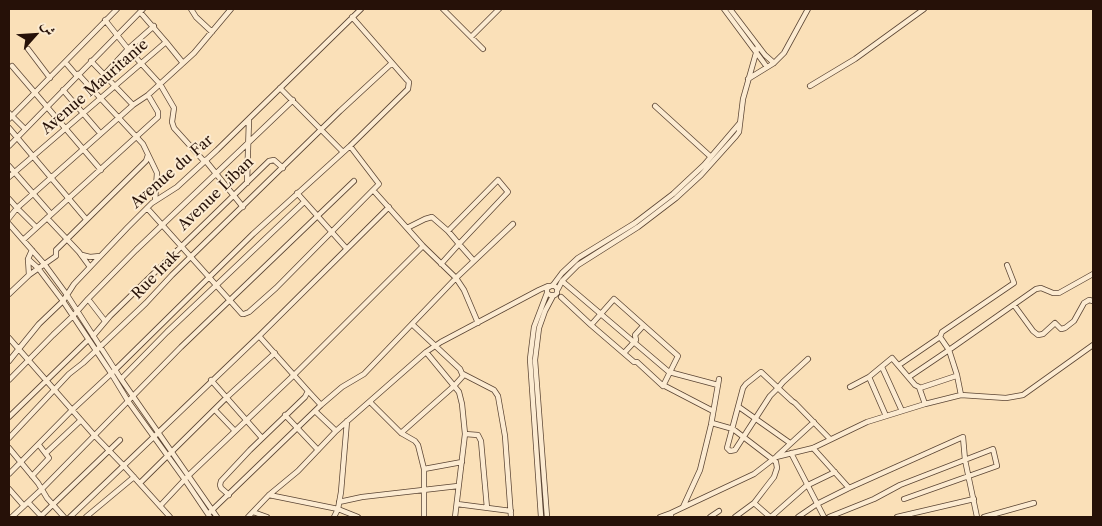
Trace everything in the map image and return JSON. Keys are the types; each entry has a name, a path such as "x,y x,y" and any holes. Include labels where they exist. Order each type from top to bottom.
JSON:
{"street":[{"path":"25,129 10,116 117,9"},
{"path":"191,9 196,17 212,32"},
{"path":"9,218 17,208 83,148 118,117 148,95 194,54 231,9"},
{"name":"Avenue du Far","path":"9,361 17,348 63,301 74,284 147,208 177,187 360,9"},
{"path":"443,9 483,50"},
{"path":"471,38 500,9"},
{"path":"724,9 757,48 774,63"},
{"path":"730,9 757,48 767,67"},
{"path":"748,79 774,63 784,53 808,9"},
{"path":"810,86 855,59 924,9"},
{"path":"9,146 142,10"},
{"name":"Avenue Mauritanie","path":"9,177 166,42 142,10"},
{"path":"9,474 72,410 296,193 350,146 408,89 409,82 352,17"},
{"path":"105,20 160,84 174,108 172,122 174,128 216,172 244,206"},
{"path":"104,75 128,49 154,26"},
{"path":"166,42 183,63"},
{"path":"547,517 535,360 539,328 545,311 557,294 562,281 582,261 643,224 702,175 727,147 739,132 743,99 757,48"},
{"path":"28,49 50,78"},
{"path":"91,61 133,105"},
{"path":"65,62 143,144 158,173 155,201"},
{"name":"Rue Irak","path":"9,438 69,374 146,303 321,129 392,63"},
{"path":"12,66 101,170"},
{"path":"280,88 342,152"},
{"path":"63,90 100,133"},
{"path":"23,240 158,118 158,112 148,95"},
{"path":"9,380 162,225 293,100"},
{"path":"655,106 711,157"},
{"path":"247,183 248,119"},
{"path":"542,517 530,359 534,327 549,289 578,258 646,216 681,187 711,157 740,123"},
{"path":"9,128 86,219"},
{"path":"147,208 242,314 249,312 276,288 379,184 350,146"},
{"path":"9,294 30,274 56,256 56,250 146,160 148,155"},
{"name":"Avenue Liban","path":"9,417 269,161 274,160 283,168"},
{"path":"9,166 51,214"},
{"path":"441,264 508,192 498,180 448,231"},
{"path":"12,517 42,489 132,396 354,181"},
{"path":"373,190 423,246 456,278 466,295 478,323"},
{"path":"296,193 346,248"},
{"path":"9,199 36,227"},
{"path":"121,379 304,202"},
{"path":"70,517 123,464 259,336 389,207"},
{"path":"407,228 432,217 448,231 474,260"},
{"path":"47,218 90,267"},
{"path":"9,224 45,264 78,311 90,338"},
{"path":"210,514 315,411 342,387 364,374 456,278 513,224"},
{"path":"160,506 189,475 294,375 423,246"},
{"path":"30,274 28,259 32,250"},
{"path":"81,255 90,257 100,256"},
{"path":"28,259 38,268 90,338 113,372 128,401 210,514 216,517"},
{"path":"900,365 940,338 942,332 1014,283 1007,265"},
{"path":"910,377 1038,288 1058,293 1093,274"},
{"path":"562,281 669,372 719,382 712,423 698,476 683,508"},
{"path":"549,289 557,294"},
{"path":"248,517 298,471 336,431 426,352 534,292 549,289 557,294 663,386 664,384 713,411"},
{"path":"88,299 106,321"},
{"path":"591,325 614,299 642,326 678,356 664,384"},
{"path":"1014,305 1038,335 1043,334 1055,323 1061,329 1064,328 1074,320 1087,300 1093,301"},
{"path":"413,325 454,363 463,374 494,390 498,396 505,436 511,517"},
{"path":"624,353 636,340 635,335 642,326"},
{"path":"259,336 321,406"},
{"path":"9,338 94,435 123,464 170,517"},
{"path":"940,338 949,350 961,395"},
{"path":"774,458 813,448 867,422 925,404 961,395 1006,398 1023,395 1093,345"},
{"path":"426,352 454,386 462,404 465,434 455,517"},
{"path":"140,483 226,398 275,353"},
{"path":"850,387 869,377 892,358 920,388 925,404"},
{"path":"808,359 778,388 767,401 735,450 730,451 727,448 743,388 762,372 778,388 795,402 830,439"},
{"path":"882,367 902,411"},
{"path":"113,372 121,379 189,475 210,514"},
{"path":"401,433 454,386 462,378 463,374"},
{"path":"920,388 956,376"},
{"path":"869,377 886,416"},
{"path":"211,380 262,438"},
{"path":"229,495 221,488 221,480 305,397 308,391"},
{"path":"370,402 401,433 418,445 424,469 424,517"},
{"path":"739,407 790,443"},
{"path":"215,410 235,431"},
{"path":"315,411 336,431"},
{"path":"286,415 318,450"},
{"path":"46,454 81,420"},
{"path":"334,517 339,502 347,421"},
{"path":"660,517 671,515 754,474 814,422"},
{"path":"712,423 733,429 744,436 756,447 774,458 776,466 774,477 754,504 735,517"},
{"path":"465,434 478,435 481,440 487,508"},
{"path":"798,517 817,504 849,488 963,437 965,460 977,517"},
{"path":"9,489 41,517 120,440"},
{"path":"32,476 48,460 39,445"},
{"path":"813,448 849,488"},
{"path":"829,517 874,499 900,485 993,449 997,466 904,499"},
{"path":"10,451 64,517"},
{"path":"792,453 824,517"},
{"path":"424,469 462,462"},
{"path":"754,504 771,517 793,496 835,472"},
{"path":"86,517 134,477"},
{"path":"339,502 362,497 458,486"},
{"path":"270,495 338,509 358,517"},
{"path":"897,517 974,499"},
{"path":"984,517 1034,503"},
{"path":"457,504 511,511"},
{"path":"500,517 501,510"},
{"path":"710,517 718,511"},
{"path":"253,512 267,517"}]}
